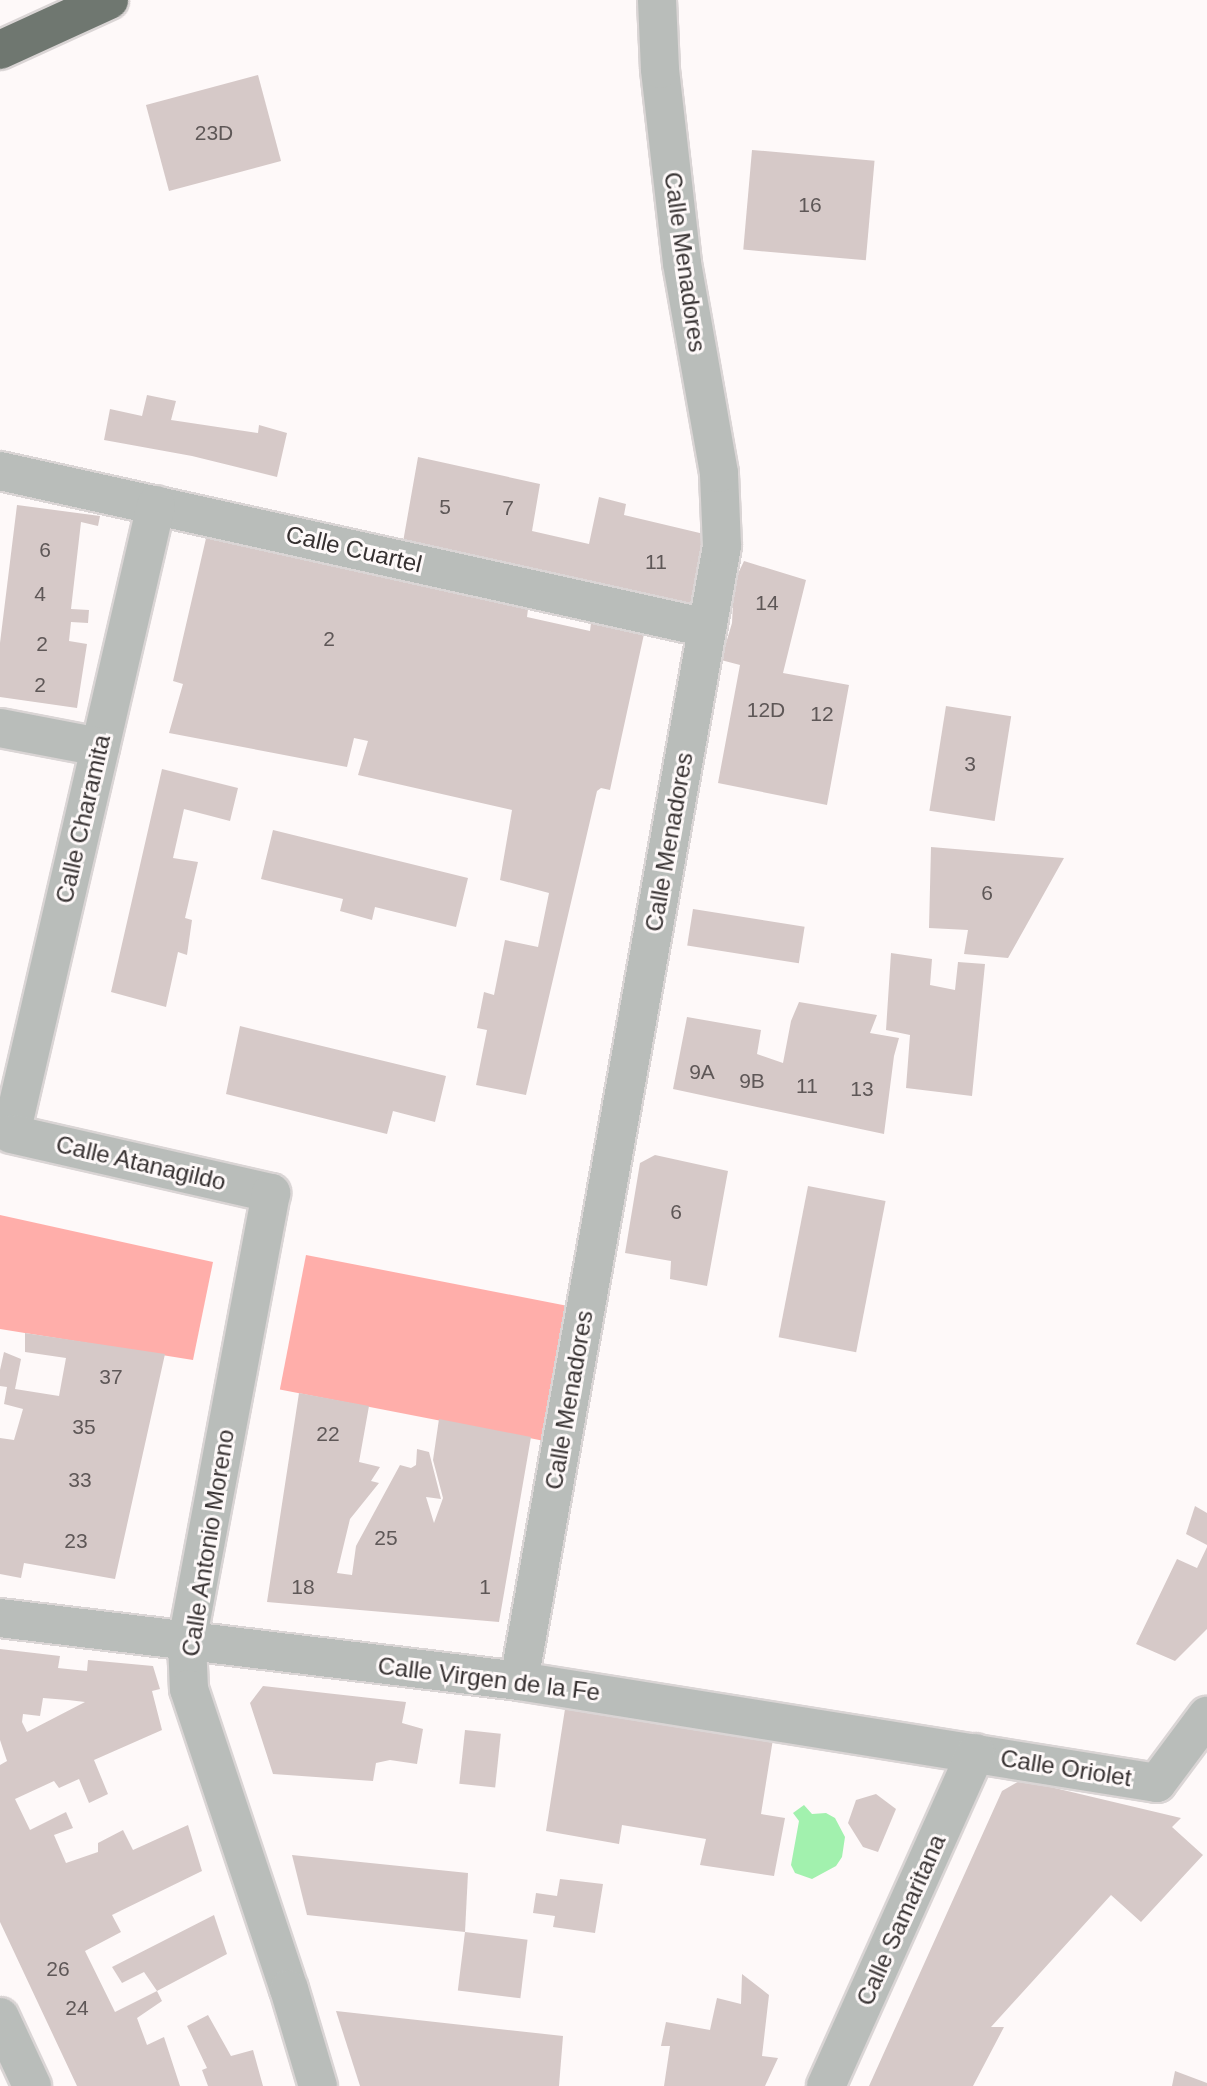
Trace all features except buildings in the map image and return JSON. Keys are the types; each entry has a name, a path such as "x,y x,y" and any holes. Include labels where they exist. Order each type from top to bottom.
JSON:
{"highway":[{"path":"0,50 109,0"}],"street":[{"name":"Calle Menadores","path":"519,1681 722,546 719,473 682,263 660,69 657,0"},
{"name":"Calle Cuartel","path":"0,471 707,628"},
{"name":"Calle Charamita","path":"11,1134 156,505"},
{"path":"0,728 100,747"},
{"name":"Calle Atanagildo","path":"11,1134 271,1193"},
{"name":"Calle Antonio Moreno","path":"271,1193 187,1642 189,1689 204,1742 289,1989 317,2086"},
{"name":"Calle Virgen de la Fe","path":"0,1618 519,1681 976,1753"},
{"name":"Calle Oriolet","path":"976,1753 1157,1783 1207,1716"},
{"name":"Calle Samaritana","path":"825,2086 976,1753"},
{"path":"0,2017 32,2086"}],"shaded area":[{"path":"0,1215 213,1262 193,1360 0,1329"},
{"path":"306,1255 573,1307 547,1441 280,1389"},
{"path":"804,1805 812,1814 826,1813 835,1818 845,1837 842,1857 836,1866 812,1879 795,1873 791,1865 799,1821 793,1813"}]}
